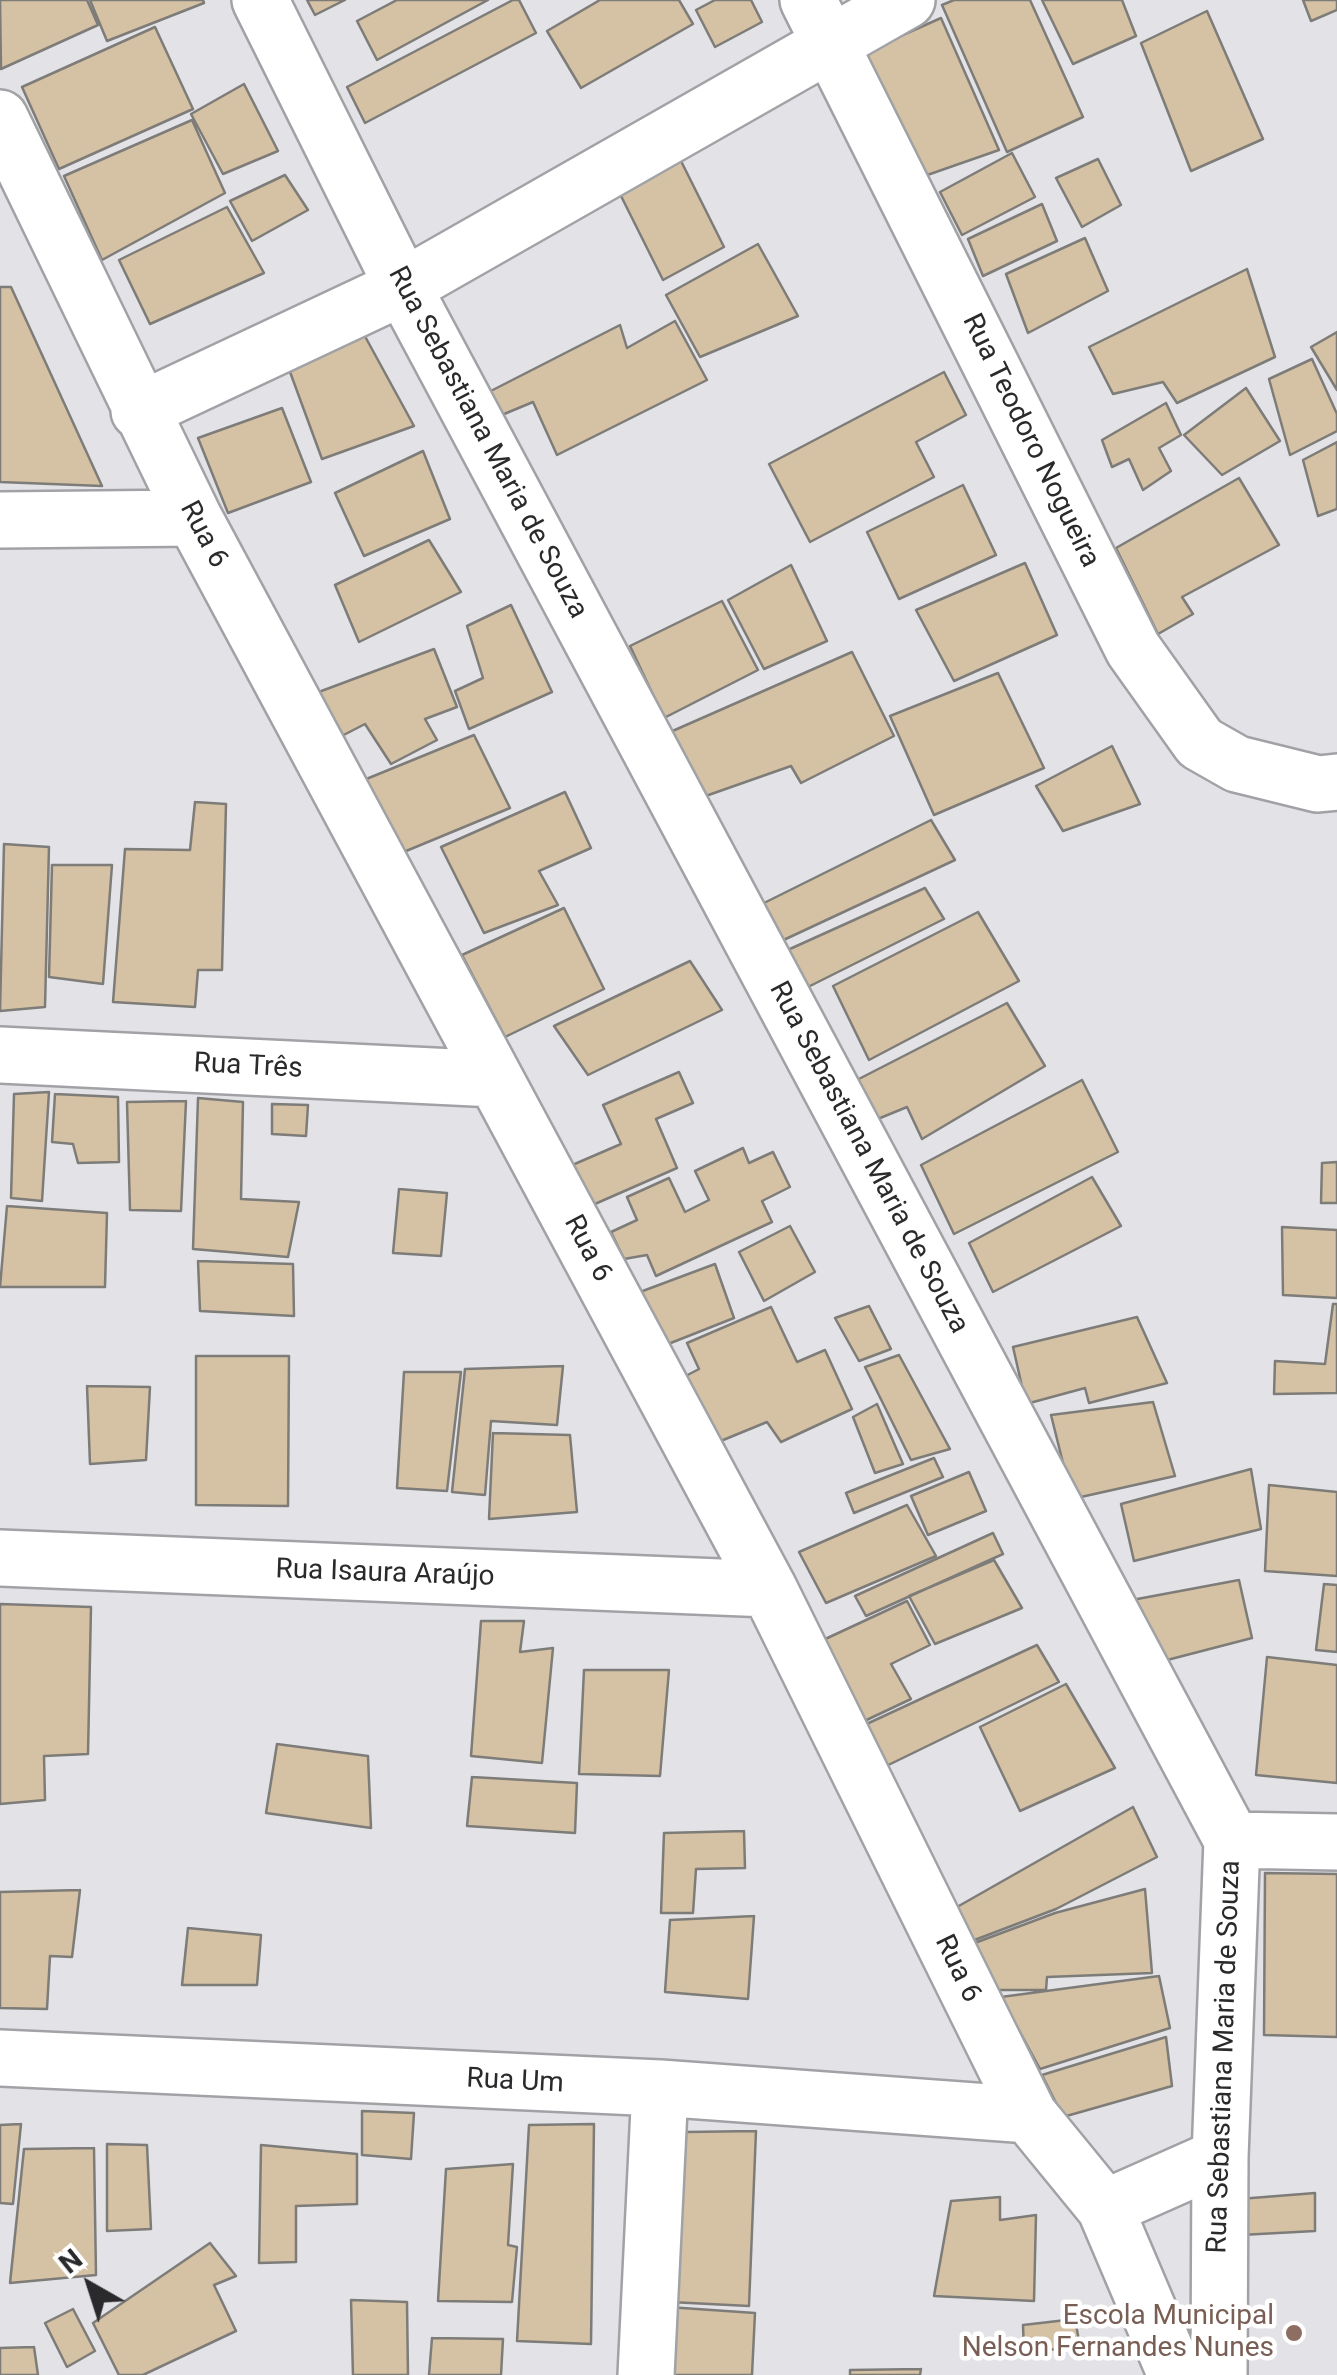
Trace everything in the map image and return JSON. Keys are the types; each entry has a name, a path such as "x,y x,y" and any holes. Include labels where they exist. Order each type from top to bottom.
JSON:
{"street":[{"name":"Rua Sebastiana Maria de Souza","path":"260,0 403,287 1232,1840 1220,2157 1218,2375"},
{"path":"139,411 403,287 819,21 907,0"},
{"name":"Rua Teodoro Nogueira","path":"819,21 1133,649 1200,743 1237,764 1318,784 1337,782"},
{"name":"Rua 6","path":"0,118 194,518 769,1589 1029,2115 1105,2208 1176,2375"},
{"path":"0,520 194,518"},
{"name":"Rua Três","path":"0,1055 495,1079"},
{"name":"Rua Isaura Araújo","path":"0,1558 769,1589"},
{"path":"1232,1840 1337,1842"},
{"name":"Rua Um","path":"0,2058 660,2088 1029,2115"},
{"path":"646,2375 660,2088"},
{"path":"1105,2208 1220,2157"}],"building":[{"path":"0,0 87,0 98,25 1,69"},
{"path":"90,0 203,0 204,3 107,41"},
{"path":"307,0 345,0 315,15"},
{"path":"397,0 488,0 377,60 357,21"},
{"path":"519,0 536,33 365,123 347,87"},
{"path":"600,0 679,0 693,24 581,88 547,31"},
{"path":"715,0 751,0 762,22 715,47 696,10"},
{"path":"954,0 1030,0 1083,117 1007,152 942,5"},
{"path":"1042,0 1122,0 1136,36 1073,64"},
{"path":"1303,0 1337,0 1337,10 1311,21"},
{"path":"1207,11 1263,139 1191,171 1141,43"},
{"path":"941,18 999,150 913,180 858,55"},
{"path":"155,27 193,109 59,169 22,87"},
{"path":"244,84 278,151 223,174 191,114"},
{"path":"192,120 225,193 102,260 64,176"},
{"path":"1012,153 1035,197 962,235 940,192"},
{"path":"678,155 724,247 663,280 619,192"},
{"path":"1098,159 1121,205 1082,227 1056,178"},
{"path":"285,175 308,210 252,241 230,201"},
{"path":"1042,204 1057,241 983,276 968,239"},
{"path":"227,207 264,273 150,324 119,260"},
{"path":"1085,238 1108,291 1028,333 1006,274"},
{"path":"758,244 798,316 700,357 666,295"},
{"path":"1247,269 1275,357 1177,403 1163,382 1113,394 1089,347"},
{"path":"0,287 11,287 102,486 0,482"},
{"path":"675,321 707,380 557,455 533,402 497,417 481,396 620,325 627,348"},
{"path":"361,329 414,426 322,459 286,361"},
{"path":"1337,332 1337,390 1311,347"},
{"path":"1312,359 1337,414 1337,431 1290,455 1269,379"},
{"path":"944,372 966,415 916,442 934,477 810,542 769,464"},
{"path":"1246,388 1280,441 1222,475 1184,435"},
{"path":"1166,403 1181,435 1159,448 1171,471 1143,490 1129,459 1112,467 1102,440"},
{"path":"282,408 311,482 228,513 198,438"},
{"path":"1337,442 1337,509 1318,516 1303,460"},
{"path":"423,451 450,519 364,556 335,493"},
{"path":"1239,478 1279,545 1182,597 1193,614 1158,634 1116,548"},
{"path":"963,485 996,555 899,599 867,532"},
{"path":"429,540 461,592 359,642 335,585"},
{"path":"1025,563 1057,635 954,681 916,610"},
{"path":"791,565 827,641 764,669 728,600"},
{"path":"722,601 758,670 664,718 630,646"},
{"path":"511,605 552,692 469,729 455,691 483,678 467,626"},
{"path":"434,649 457,707 425,719 437,740 391,764 365,724 334,740 316,693"},
{"path":"852,652 894,736 801,783 791,766 700,798 668,733"},
{"path":"998,673 1044,768 934,815 890,716"},
{"path":"474,735 510,808 394,856 359,782"},
{"path":"1112,746 1140,804 1063,831 1036,786"},
{"path":"565,792 591,848 539,871 558,905 484,933 441,847"},
{"path":"195,802 226,804 222,970 198,970 195,1007 113,1002 125,849 190,850"},
{"path":"931,820 955,860 775,944 760,905"},
{"path":"4,844 49,847 45,1007 0,1011"},
{"path":"52,865 112,865 103,984 49,977"},
{"path":"925,888 944,919 800,991 781,953"},
{"path":"564,908 604,989 505,1037 462,955"},
{"path":"978,912 1019,981 869,1060 833,986"},
{"path":"690,961 722,1010 588,1075 554,1026"},
{"path":"1007,1003 1045,1066 922,1139 907,1107 868,1123 851,1083"},
{"path":"679,1072 693,1103 656,1119 677,1168 588,1207 570,1166 621,1144 603,1105"},
{"path":"1082,1080 1118,1152 954,1234 921,1165"},
{"path":"49,1092 42,1201 11,1198 14,1094"},
{"path":"55,1094 118,1097 119,1162 78,1163 73,1144 52,1142"},
{"path":"198,1098 243,1102 241,1199 299,1202 288,1257 193,1249"},
{"path":"186,1101 181,1211 130,1210 127,1102"},
{"path":"272,1104 308,1105 306,1136 272,1134"},
{"path":"743,1148 749,1163 773,1152 790,1187 762,1201 772,1222 656,1276 647,1255 624,1259 611,1232 637,1220 627,1197 669,1178 685,1212 709,1200 695,1171"},
{"path":"1337,1162 1337,1203 1321,1203 1322,1163"},
{"path":"1092,1177 1121,1226 993,1292 969,1243"},
{"path":"399,1189 447,1193 441,1256 393,1253"},
{"path":"7,1206 107,1213 105,1287 0,1287"},
{"path":"790,1226 815,1272 764,1301 739,1252"},
{"path":"1282,1227 1337,1230 1337,1298 1283,1295"},
{"path":"198,1261 293,1264 294,1316 200,1311"},
{"path":"715,1264 734,1318 653,1350 632,1295"},
{"path":"1333,1304 1337,1304 1337,1393 1274,1394 1275,1361 1325,1364"},
{"path":"869,1306 891,1349 859,1361 835,1318"},
{"path":"771,1307 797,1362 825,1350 852,1409 781,1442 767,1422 711,1445 678,1380 699,1369 687,1343"},
{"path":"1137,1317 1167,1383 1089,1403 1085,1388 1026,1404 1013,1347"},
{"path":"899,1355 950,1449 911,1460 865,1367"},
{"path":"196,1356 289,1356 288,1506 196,1505"},
{"path":"563,1366 557,1425 491,1421 485,1495 452,1492 465,1369"},
{"path":"404,1372 461,1372 447,1491 397,1488"},
{"path":"87,1386 150,1387 146,1460 90,1464"},
{"path":"1153,1402 1175,1476 1072,1499 1051,1415"},
{"path":"877,1404 903,1464 875,1473 853,1417"},
{"path":"493,1433 570,1435 577,1512 489,1519"},
{"path":"934,1458 943,1477 854,1513 846,1493"},
{"path":"1251,1469 1261,1529 1134,1561 1121,1504"},
{"path":"969,1472 986,1511 928,1535 911,1496"},
{"path":"1269,1485 1337,1492 1337,1576 1265,1571"},
{"path":"907,1505 936,1556 826,1603 799,1552"},
{"path":"993,1533 1003,1554 866,1616 855,1596"},
{"path":"994,1560 1022,1608 935,1644 909,1596"},
{"path":"1239,1580 1252,1638 1148,1665 1132,1600"},
{"path":"1324,1584 1337,1585 1337,1652 1316,1650"},
{"path":"907,1601 930,1645 891,1664 911,1699 856,1725 821,1641"},
{"path":"0,1604 91,1607 88,1754 44,1756 45,1800 0,1804"},
{"path":"481,1621 524,1621 520,1652 553,1648 542,1763 471,1756"},
{"path":"1037,1645 1059,1682 876,1771 858,1728"},
{"path":"1267,1657 1337,1665 1337,1783 1256,1775"},
{"path":"584,1670 669,1670 660,1776 579,1774"},
{"path":"1066,1684 1115,1768 1020,1811 980,1727"},
{"path":"277,1744 368,1756 371,1828 266,1813"},
{"path":"472,1777 577,1783 575,1833 467,1826"},
{"path":"1133,1807 1157,1857 1056,1909 972,1941 957,1907"},
{"path":"744,1831 745,1868 696,1869 693,1913 661,1913 664,1833"},
{"path":"1265,1873 1337,1874 1337,2037 1264,2035"},
{"path":"1145,1889 1152,1973 1047,1977 1046,1990 994,1990 972,1944 1055,1913"},
{"path":"80,1890 72,1957 50,1956 47,2009 0,2008 0,1892"},
{"path":"754,1916 748,1999 665,1992 670,1920"},
{"path":"188,1928 261,1935 257,1985 182,1985"},
{"path":"1159,1976 1170,2028 1040,2069 1001,1997"},
{"path":"1166,2037 1172,2086 1063,2117 1042,2075"},
{"path":"362,2111 414,2113 411,2159 362,2155"},
{"path":"21,2124 13,2204 0,2203 0,2125"},
{"path":"594,2124 591,2344 517,2341 529,2125"},
{"path":"756,2131 749,2306 670,2302 686,2132"},
{"path":"107,2144 147,2145 151,2229 107,2231"},
{"path":"261,2145 357,2154 357,2204 296,2206 296,2262 259,2263"},
{"path":"94,2148 96,2275 10,2283 24,2149"},
{"path":"513,2164 508,2245 517,2247 512,2302 438,2301 446,2169"},
{"path":"1315,2193 1315,2231 1241,2235 1239,2199"},
{"path":"1000,2197 1000,2220 1036,2215 1034,2301 934,2296 951,2201"},
{"path":"210,2243 236,2276 214,2285 236,2331 143,2375 119,2375 93,2323"},
{"path":"351,2300 407,2302 408,2375 353,2375"},
{"path":"668,2307 755,2313 752,2375 663,2375"},
{"path":"73,2309 95,2351 67,2367 45,2323"},
{"path":"1075,2319 1080,2346 1024,2353 1023,2325"},
{"path":"432,2338 503,2339 501,2375 429,2375"},
{"path":"34,2347 38,2375 0,2375 0,2348"},
{"path":"921,2369 920,2375 850,2375 850,2370"}],"place":[{"name":"Escola Municipal Nelson Fernandes Nunes","path":"1294,2333"}]}
